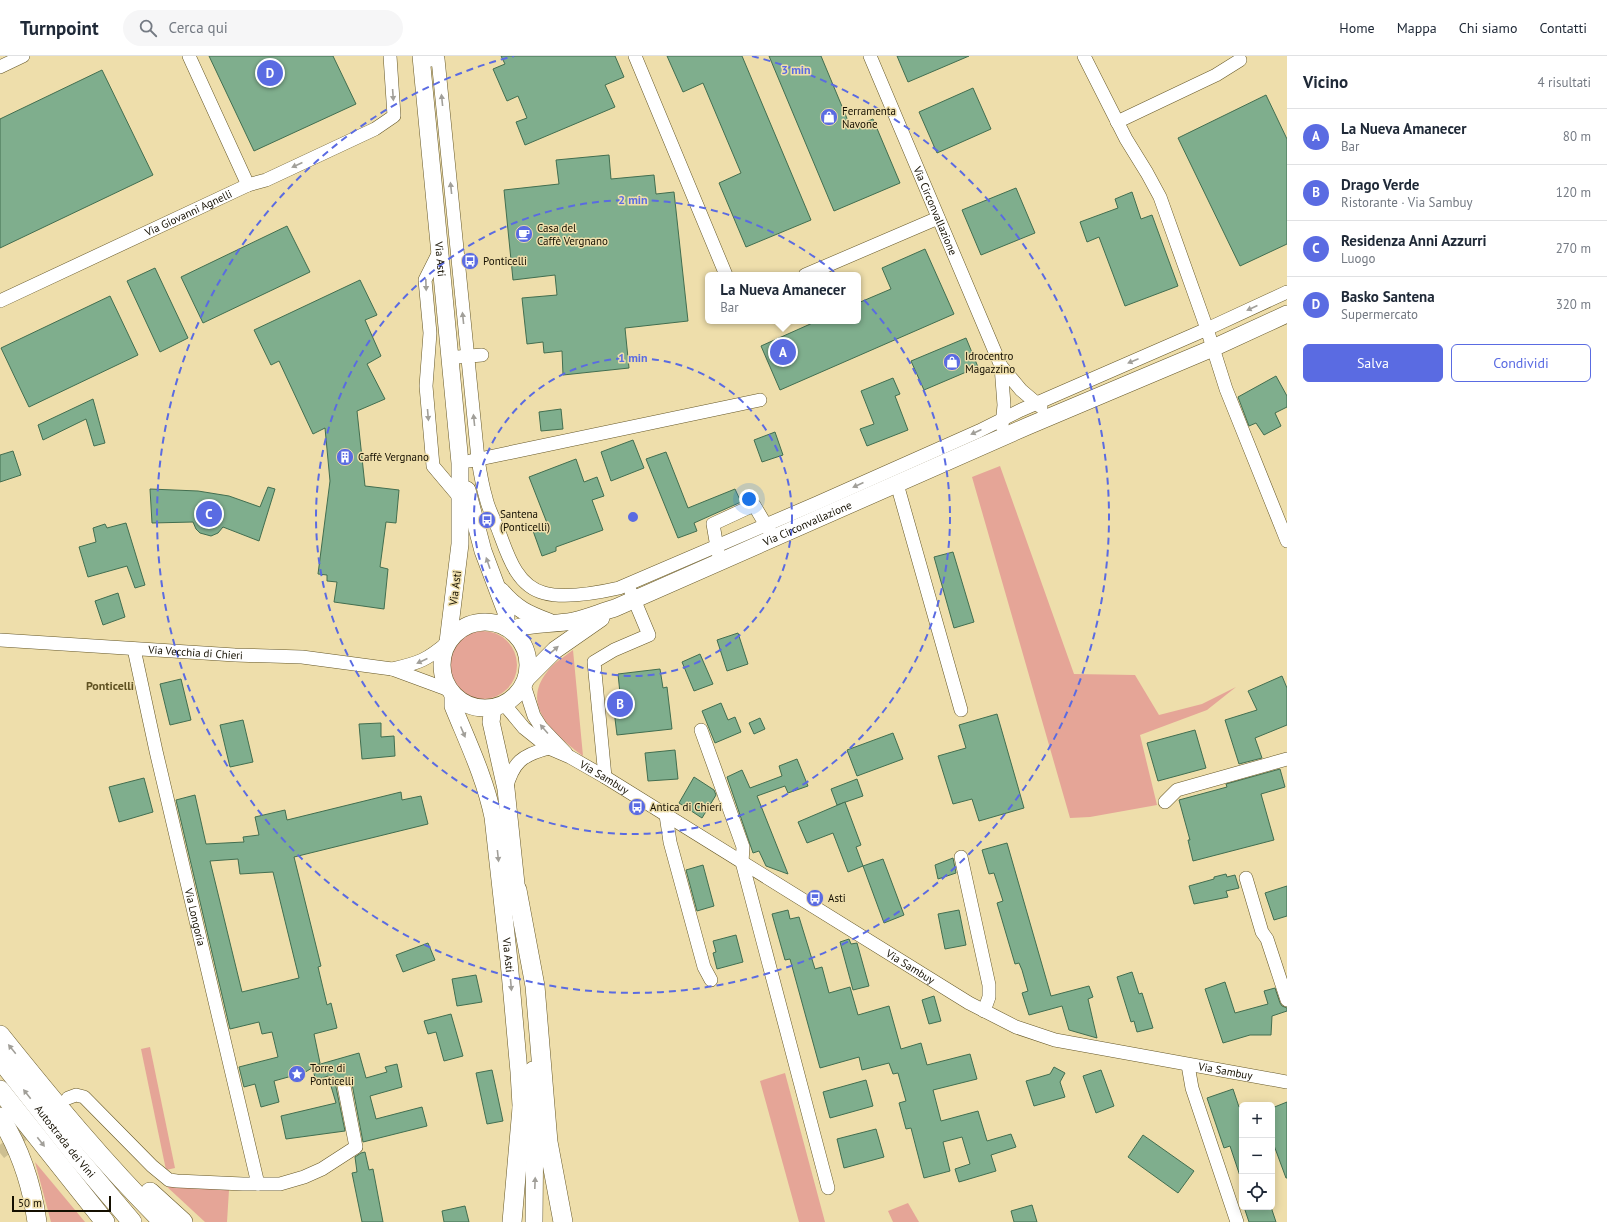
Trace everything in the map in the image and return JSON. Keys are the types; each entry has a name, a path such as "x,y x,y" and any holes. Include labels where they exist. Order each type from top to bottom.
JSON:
{"highway":[{"path":"517,890 534,986 548,1142 563,1222"},
{"path":"0,1035 98,1153 163,1222"},
{"name":"Autostrada dei Vini","path":"0,1059 77,1157 132,1222"},
{"path":"41,1086 131,1174 183,1222"},
{"name":"Autostrada dei Vini","path":"0,1090 105,1222"},
{"path":"512,1222 522,1108"},
{"path":"0,1117 19,1154 34,1198 37,1222"}],"main road":[{"name":"Via Asti","path":"421,59 440,250 459,357 460,544 448,642"},
{"name":"Via Circonvallazione","path":"509,628 522,625 574,620 615,608 635,600 719,554 770,532 897,484 1054,415 1213,348 1287,314"},
{"name":"Via Asti","path":"460,463 474,519 494,582 506,612 509,628"},
{"path":"494,582 510,602 519,609 553,623"},
{"name":"Via Circonvallazione","path":"525,682 554,650 615,608"},
{"path":"481,622 494,622 509,628 520,639 526,651 529,665 525,682 516,696 499,706 482,709 472,707 462,702 451,693 444,679 441,666 443,654 448,642 457,632 468,625 481,622"},
{"name":"Via Asti","path":"451,693 452,706 482,777 493,817 509,961 522,1108 520,1222"},
{"name":"Via Asti","path":"499,706 491,722 506,789 517,890 534,1079 534,1222"}],"street":[{"path":"0,67 23,56"},
{"path":"189,56 248,185 266,180 375,129 394,116 390,56"},
{"path":"635,56 725,272"},
{"name":"Via Circonvallazione","path":"870,56 1001,366 1021,390 1036,403 1054,415"},
{"path":"1084,56 1117,122 1148,173 1160,197 1207,329 1226,389 1287,542"},
{"path":"421,59 438,58 446,139 459,357 486,499 509,559 519,576 529,587 542,593 555,595 595,593 619,588 719,554 713,524 754,505 770,532 1036,403 1207,329 1287,292"},
{"path":"1117,122 1216,75 1240,60"},
{"path":"429,142 446,139"},
{"name":"Via Giovanni Agnelli","path":"0,301 248,185"},
{"path":"812,272 938,218"},
{"path":"440,250 425,280 430,334 426,386 433,466 460,498"},
{"path":"459,357 482,355"},
{"name":"Via Circonvallazione","path":"999,439 1004,405 1001,366"},
{"path":"460,463 760,400"},
{"path":"897,484 961,710"},
{"path":"605,777 594,662 614,650 649,636 628,584"},
{"name":"Via Vecchia di Chieri","path":"0,640 234,655 302,657 392,668 451,693"},
{"name":"Via Vecchia di Chieri","path":"392,668 414,664 432,656 448,642"},
{"name":"Via Longoria","path":"134,649 156,751 258,1184"},
{"name":"Via Sambuy","path":"525,682 534,716 541,727 570,758"},
{"name":"Via Sambuy","path":"499,706 549,748 605,777 984,1011 1016,1028 1055,1040 1287,1082"},
{"path":"701,730 743,847 742,862 828,1188"},
{"path":"506,789 510,774 515,766 529,755 549,748"},
{"path":"1165,802 1177,790 1287,759"},
{"path":"666,815 670,842 702,960 710,980"},
{"path":"961,857 989,984 989,997 984,1011"},
{"path":"1246,878 1262,932 1267,939 1287,1000"},
{"path":"1188,1065 1192,1088 1237,1222"},
{"path":"68,1098 76,1095 84,1098 152,1166 169,1180 280,1184 304,1177 322,1169 356,1147 344,1086"}],"shaded area":[{"path":"1000,466 1074,674 1135,675 1159,715 1202,704 1236,687 1207,710 1140,735 1157,805 1090,817 1070,818 972,477"},
{"path":"476,631 490,631 502,636 512,646 517,658 517,672 512,684 502,694 490,699 476,699 464,694 454,684 449,672 449,658 454,646 464,636"},
{"path":"573,650 583,756 562,739 545,720 539,709 537,697 539,685 549,669"},
{"path":"150,1047 175,1168 166,1170 141,1049"},
{"path":"785,1073 825,1222 799,1222 760,1081"},
{"path":"35,1162 85,1222 51,1222"},
{"path":"165,1185 229,1190 227,1222 205,1222"},
{"path":"908,1203 919,1222 893,1222 888,1211"}],"building":[{"path":"209,56 333,56 356,104 254,151"},
{"path":"501,56 615,56 624,77 605,85 615,107 525,145 516,122 527,118 518,96 507,101 493,69 505,64"},
{"path":"667,56 742,56 811,220 746,247 719,183 741,173 703,83 683,92"},
{"path":"769,56 821,56 851,128 873,119 900,183 834,211"},
{"path":"897,56 969,56 908,82"},
{"path":"102,70 153,175 0,248 0,119"},
{"path":"973,88 991,129 937,153 919,112"},
{"path":"1266,95 1287,139 1287,244 1240,266 1178,138"},
{"path":"609,155 611,179 654,175 656,194 674,192 688,321 625,328 629,368 563,375 562,351 544,353 543,342 527,344 522,298 557,295 555,275 513,280 504,190 559,184 556,160"},
{"path":"1016,188 1035,233 981,255 962,210"},
{"path":"1132,192 1141,219 1152,215 1178,286 1125,306 1099,237 1087,242 1080,222 1118,208 1115,199"},
{"path":"287,226 310,272 203,323 181,277"},
{"path":"925,249 954,314 780,390 761,346 810,324 861,324 861,302 891,289 882,268"},
{"path":"155,268 188,338 160,352 127,281"},
{"name":"Caffè Vergnano","path":"360,280 377,315 365,320 381,356 367,364 385,399 357,411 365,486 399,490 396,523 386,522 380,567 388,569 384,609 334,602 337,582 327,581 327,575 318,574 330,481 325,428 313,434 279,361 271,365 254,330"},
{"path":"110,296 138,355 29,407 1,348"},
{"path":"966,338 978,367 924,390 911,361"},
{"path":"1276,376 1287,396 1287,407 1275,413 1281,426 1264,435 1256,423 1249,426 1238,397"},
{"path":"893,378 900,394 895,396 908,430 867,446 860,429 874,424 861,391"},
{"path":"93,399 105,443 94,446 86,419 43,440 38,425"},
{"path":"561,409 563,429 541,431 539,412"},
{"path":"775,432 783,455 762,462 754,440"},
{"path":"633,440 644,468 611,481 601,452"},
{"path":"13,451 21,475 0,482 0,455"},
{"path":"666,452 688,508 735,489 741,502 694,523 697,531 678,538 646,459"},
{"path":"576,459 584,482 597,477 604,496 592,500 603,530 556,547 556,551 542,556 532,528 547,523 529,477"},
{"path":"268,487 275,489 259,541 223,527 218,533 211,536 200,533 196,529 193,522 152,523 150,489 198,491 229,496 260,507"},
{"path":"126,523 145,585 135,588 127,566 88,577 79,547 96,542 93,528 105,524 107,528"},
{"path":"953,552 974,622 954,628 934,557"},
{"path":"118,593 125,617 103,625 95,601"},
{"path":"738,633 748,664 727,671 717,640"},
{"path":"700,654 713,684 694,691 682,662"},
{"path":"660,669 663,688 667,687 672,729 617,735 612,694 620,693 618,674"},
{"path":"1282,676 1287,688 1287,725 1255,738 1262,758 1239,764 1225,720 1257,710 1248,691"},
{"path":"181,679 191,720 170,725 160,684"},
{"path":"721,703 728,720 735,717 741,732 715,743 702,711"},
{"path":"997,714 1024,808 979,821 972,799 953,804 938,756 966,748 959,725"},
{"path":"760,718 765,729 754,734 749,723"},
{"path":"243,720 253,762 230,767 220,725"},
{"path":"381,723 381,737 394,736 395,756 362,759 359,724"},
{"path":"1195,730 1206,768 1158,781 1147,743"},
{"path":"893,733 903,759 857,776 847,750"},
{"path":"675,750 678,779 648,781 645,753"},
{"path":"797,759 808,786 788,793 785,786 757,796 788,874 766,866 759,851 753,853 727,777 742,770 750,788 782,776 779,766"},
{"path":"1280,769 1285,787 1261,794 1274,840 1193,861 1188,840 1190,840 1179,800 1227,787 1226,784"},
{"path":"694,777 714,790 716,795 702,818 679,803"},
{"path":"144,778 153,812 119,822 109,787"},
{"path":"857,779 863,796 837,805 831,789"},
{"path":"401,792 402,800 421,796 428,824 294,857 321,966 318,967 327,1005 331,1003 337,1028 314,1034 320,1063 317,1065 359,1053 366,1078 387,1072 385,1067 397,1064 402,1087 370,1096 376,1119 422,1107 427,1126 363,1142 352,1084 350,1080 343,1078 338,1080 336,1087 345,1131 286,1139 281,1116 336,1103 328,1076 316,1080 312,1068 297,1077 292,1076 274,1081 279,1102 261,1107 255,1084 244,1087 239,1067 278,1057 272,1032 262,1034 259,1022 230,1029 176,800 195,795 206,844 244,842 243,837 259,835 255,817 285,810 287,820","holes":["238,859 240,874 273,872 299,978 242,992 210,861"]},
{"path":"845,802 861,845 856,847 863,866 848,872 833,833 807,843 798,822"},
{"path":"1007,843 1051,996 1089,986 1093,997 1088,999 1097,1038 1069,1030 1062,1006 1029,1015 1022,993 1028,991 1022,970 1019,963 1015,964 997,903 1003,901 994,873 989,874 982,850"},
{"path":"953,858 956,873 938,879 935,865"},
{"path":"883,859 904,915 884,923 863,866"},
{"path":"703,865 714,906 697,911 686,870"},
{"path":"1226,874 1227,877 1235,875 1239,888 1226,891 1228,897 1194,904 1189,886"},
{"path":"1287,886 1287,916 1274,920 1265,893"},
{"path":"788,910 790,919 799,917 815,969 822,967 829,993 850,987 858,1015 889,1006 901,1049 921,1043 927,1065 970,1054 977,1079 933,1090 941,1121 978,1111 987,1141 1011,1134 1016,1147 991,1155 996,1171 959,1182 955,1169 970,1164 962,1137 943,1142 950,1171 924,1178 911,1128 906,1129 899,1103 906,1101 898,1073 893,1074 889,1063 862,1070 859,1057 820,1068 790,959 785,960 772,914"},
{"path":"959,910 966,945 945,949 938,914"},
{"path":"736,935 743,962 717,969 713,953 716,952 713,941"},
{"path":"849,939 851,944 857,943 869,986 853,990 840,942"},
{"path":"428,943 435,960 403,972 396,955"},
{"path":"1132,972 1139,994 1142,993 1153,1028 1137,1032 1134,1021 1131,1022 1117,977"},
{"path":"476,975 482,1002 457,1006 452,979"},
{"path":"1225,982 1235,1013 1268,1004 1264,991 1275,988 1280,1003 1282,1006 1287,1008 1287,1011 1272,1016 1271,1035 1250,1035 1223,1043 1205,989"},
{"path":"934,996 941,1021 929,1024 922,1000"},
{"path":"451,1014 463,1056 444,1061 436,1032 428,1034 424,1021"},
{"path":"1054,1067 1065,1073 1060,1082 1065,1097 1034,1106 1026,1081 1050,1074"},
{"path":"492,1070 503,1121 487,1124 476,1073"},
{"path":"1101,1070 1114,1106 1096,1113 1083,1076"},
{"path":"866,1080 873,1106 830,1118 823,1092"},
{"path":"1233,1089 1239,1107 1239,1173 1230,1146 1224,1148 1207,1098"},
{"path":"1287,1102 1287,1178 1275,1148 1275,1107"},
{"path":"876,1129 884,1157 844,1168 837,1139"},
{"path":"1143,1135 1194,1171 1178,1193 1128,1157"},
{"path":"365,1152 369,1170 373,1169 383,1222 362,1222 352,1173 357,1172 355,1157"},
{"path":"1032,1205 1037,1222 1014,1222 1011,1211"},
{"path":"465,1206 469,1222 444,1222 442,1211"},
{"path":"1245,1210 1272,1210 1276,1222 1249,1222"}],"tunnel":[{"path":"0,1153 37,1123"}],"place":[{"name":"Basko Santena","path":"270,73"},
{"name":"Ferramenta Navone","path":"829,117"},
{"name":"Casa del Caffè Vergnano","path":"524,234"},
{"name":"Ponticelli","path":"470,261"},
{"name":"La Nueva Amanecer","path":"783,352"},
{"name":"Idrocentro Magazzino","path":"952,362"},
{"name":"Caffè Vergnano","path":"345,457"},
{"name":"Residenza Anni Azzurri","path":"209,514"},
{"name":"Santena (Ponticelli)","path":"487,520"},
{"name":"Drago Verde","path":"620,704"},
{"name":"Antica di Chieri","path":"637,807"},
{"name":"Asti","path":"815,898"},
{"name":"Torre di Ponticelli","path":"297,1074"}],"district":[{"name":"Ponticelli","path":"110,685"}]}
